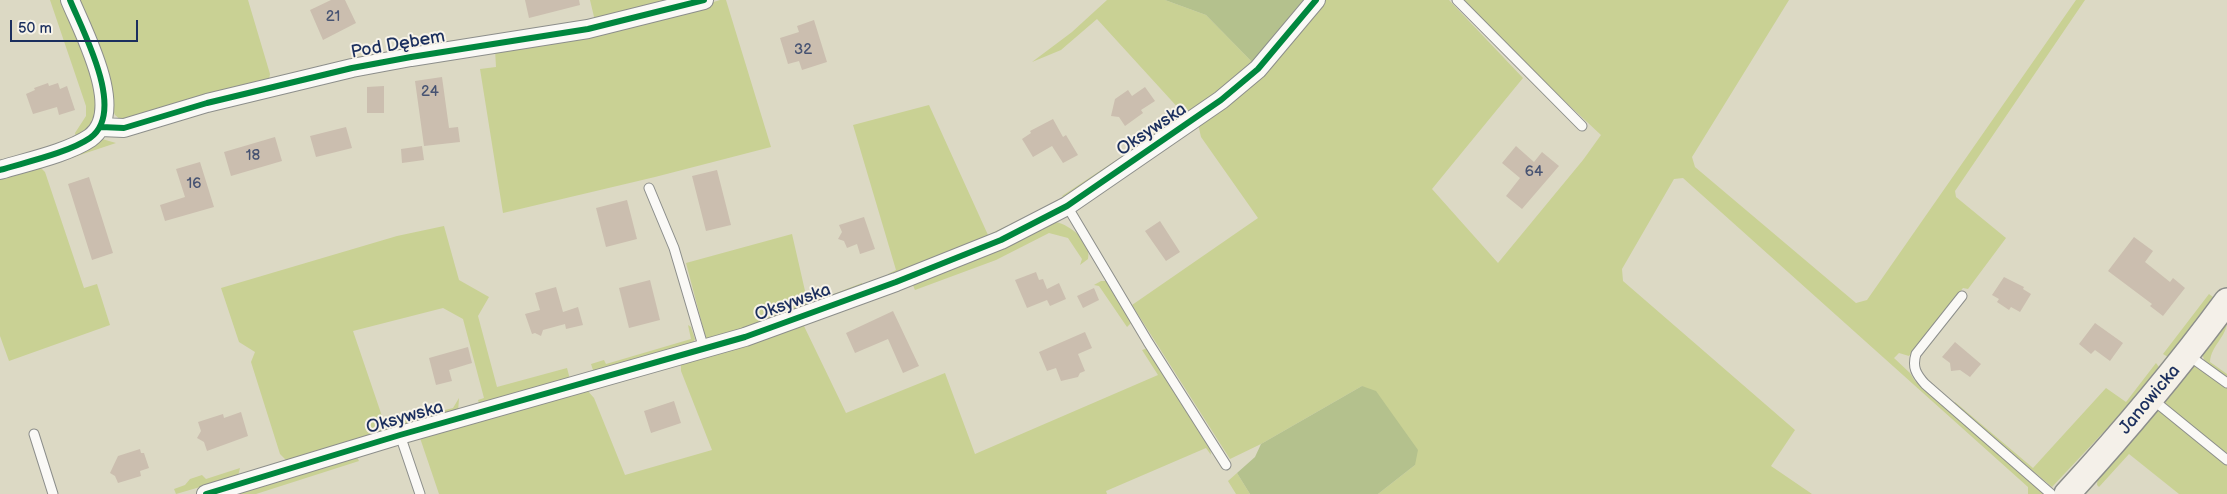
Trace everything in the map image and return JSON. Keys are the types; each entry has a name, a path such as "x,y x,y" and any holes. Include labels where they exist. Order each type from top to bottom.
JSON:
{"street":[{"path":"0,170 78,145 96,133 100,127 105,112 101,78 70,0"},
{"name":"Pod Dębem","path":"100,127 124,128 207,103 343,70 411,57 588,29 704,0"},
{"name":"Oksywska","path":"206,494 400,435 704,349 777,325 969,254 1010,236 1067,206 1193,120 1239,86 1258,69 1316,0"},
{"name":"Janowicka","path":"2066,494 2152,399 2227,301"}],"lane":[{"path":"1457,0 1582,126"},
{"path":"649,188 674,248 704,349"},
{"path":"1067,206 1148,342 1226,465"},
{"path":"1962,296 1916,354 1914,370 1925,384 2051,494"},
{"path":"2188,354 2227,383"},
{"path":"2152,399 2227,460"},
{"path":"34,434 53,494"},
{"path":"400,435 420,494"}],"green space":[{"path":"50,0 64,0 100,97 91,127 76,138 75,133 86,116 86,106"},
{"path":"76,0 248,0 270,74 269,80 121,120 115,115 111,106"},
{"path":"590,0 676,0 595,21"},
{"path":"720,0 726,0 771,147 503,213 480,69 496,67 495,49 682,12"},
{"path":"1107,0 1165,0 1206,15 1255,65 1176,127 1166,122 1181,111 1097,19 1061,50 1032,62 1072,32"},
{"path":"1165,0 1310,0 1255,65 1206,15"},
{"path":"1323,0 1449,0 1523,78 1432,189 1498,263 1583,160 1601,135 1544,82 1463,0 1789,0 1692,157 1695,167 1856,303 1867,300 2076,0 2085,0 1955,191 1956,197 2006,238 1968,289 1963,288 1909,356 1899,353 1894,358 1910,373 1915,381 2044,494 2028,494 2028,487 1683,178 1674,179 1622,269 1623,281 1795,430 1771,466 1812,494 1378,494 1415,465 1362,386 1261,444 1230,459 1132,305 1258,218 1201,137 1198,124"},
{"path":"929,105 988,235 1050,205 1050,209 893,279 888,274 896,270 853,125"},
{"path":"1154,135 1155,142 1066,201 1062,196"},
{"path":"102,139 116,143 56,163 59,157"},
{"path":"38,165 45,172 84,288 97,284 110,325 9,361 0,336 0,177"},
{"path":"1056,222 1079,235 1087,246 1088,259 1080,265 1082,259 1068,238 1049,233 996,260 915,290 911,281 1048,223"},
{"path":"444,226 459,280 489,297 478,316 497,387 567,368 571,383 480,407 478,400 484,398 463,319 443,308 353,331 385,425 453,408 459,398 458,413 287,461 280,454 251,362 255,352 239,342 221,288 397,236"},
{"path":"792,234 808,304 862,283 862,288 710,342 706,339 686,263"},
{"path":"1101,281 1107,281 1132,322 1127,327 1099,286 1094,285"},
{"path":"2209,294 2213,297 2168,357 2163,354"},
{"path":"2227,321 2210,362 2227,374 2227,379 2205,363 2202,353"},
{"path":"803,324 846,413 945,373 975,454 1158,375 1142,350 1148,348 1210,447 1211,455 1206,448 1106,491 1107,494 439,494 419,435 587,390 594,398 625,475 712,450 681,371 681,365 687,360"},
{"path":"688,325 691,327 695,339 693,343 595,376 591,364 604,360 606,364 691,339"},
{"path":"2156,363 2159,367 2129,405 2052,487 1955,406 1955,402 2033,468 2106,388 2126,402"},
{"path":"2194,365 2227,388 2227,455 2166,404 2165,400 2191,366"},
{"path":"1362,386 1376,391 1418,450 1415,465 1378,494 1250,494 1237,473 1255,457 1261,444"},
{"path":"2153,412 2162,412 2227,465 2227,494 2179,494 2129,454 2099,487 2097,485 2098,474"},
{"path":"355,453 359,461 256,494 241,494 239,488"},
{"path":"240,468 238,476 176,494 174,489 185,485 190,479 202,475 206,479"},
{"path":"1237,473 1250,494 1236,494 1228,481"}],"building":[{"path":"331,0 345,0 356,23 323,40 310,10"},
{"path":"525,0 579,0 580,5 529,18"},
{"path":"814,20 827,62 802,70 799,61 788,64 780,38 799,32 797,26"},
{"path":"442,77 449,128 458,127 460,142 424,146 415,81"},
{"path":"48,83 49,86 58,83 60,89 67,86 75,110 59,115 57,107 33,114 26,94 35,90 34,88"},
{"path":"384,86 384,113 367,113 367,87"},
{"path":"1145,87 1155,101 1141,110 1143,113 1125,126 1119,117 1111,116 1115,99 1128,90 1132,96"},
{"path":"1053,119 1063,137 1066,135 1078,155 1063,163 1052,146 1033,157 1022,139 1031,133 1030,131"},
{"path":"346,127 352,148 316,157 310,136"},
{"path":"275,137 282,161 231,176 224,152"},
{"path":"422,146 424,160 402,163 401,149"},
{"path":"1516,146 1534,162 1542,152 1559,166 1522,209 1506,196 1520,178 1502,163"},
{"path":"200,162 214,207 165,221 160,205 185,197 176,169"},
{"path":"717,170 731,225 706,231 692,176"},
{"path":"89,177 113,253 92,260 68,184"},
{"path":"627,200 637,239 606,247 596,208"},
{"path":"864,217 875,249 860,254 857,244 847,248 844,241 838,239 842,232 839,225"},
{"path":"1160,221 1180,252 1166,261 1145,231"},
{"path":"2134,237 2153,251 2145,262 2170,282 2173,278 2185,288 2163,316 2150,306 2152,304 2108,271"},
{"path":"1036,272 1039,280 1043,279 1047,289 1059,283 1066,299 1050,306 1047,300 1027,308 1015,280"},
{"path":"2004,277 2024,287 2023,289 2031,294 2020,312 2011,307 2009,310 1997,302 1999,299 1992,295"},
{"path":"650,280 660,320 629,328 619,288"},
{"path":"556,287 563,312 578,307 583,325 566,329 565,324 543,330 541,336 535,333 532,334 525,314 540,310 535,293"},
{"path":"1094,288 1099,300 1083,308 1077,296"},
{"path":"893,311 919,366 903,373 888,339 855,353 846,333"},
{"path":"2095,323 2123,343 2110,361 2095,350 2091,354 2079,344"},
{"path":"1085,332 1092,348 1078,354 1085,371 1080,373 1078,377 1061,381 1056,368 1047,371 1039,352"},
{"path":"1955,342 1981,364 1970,377 1960,370 1951,371 1950,363 1942,357"},
{"path":"468,347 472,363 449,370 452,381 436,385 429,358"},
{"path":"674,401 681,423 651,433 644,411"},
{"path":"241,412 248,436 207,451 204,442 197,438 201,431 198,422 223,414 224,418"},
{"path":"140,449 141,453 144,453 149,468 140,471 141,476 118,483 115,476 110,473 118,456"}],"cycle path":[{"path":"0,170 70,148 90,138 100,126 104,110 99,71 70,0"},
{"path":"101,127 124,128 207,103 352,68 588,29 704,0"},
{"path":"206,494 400,435 745,337 896,282 1001,240 1067,206 1221,100 1258,69 1316,0"}]}
